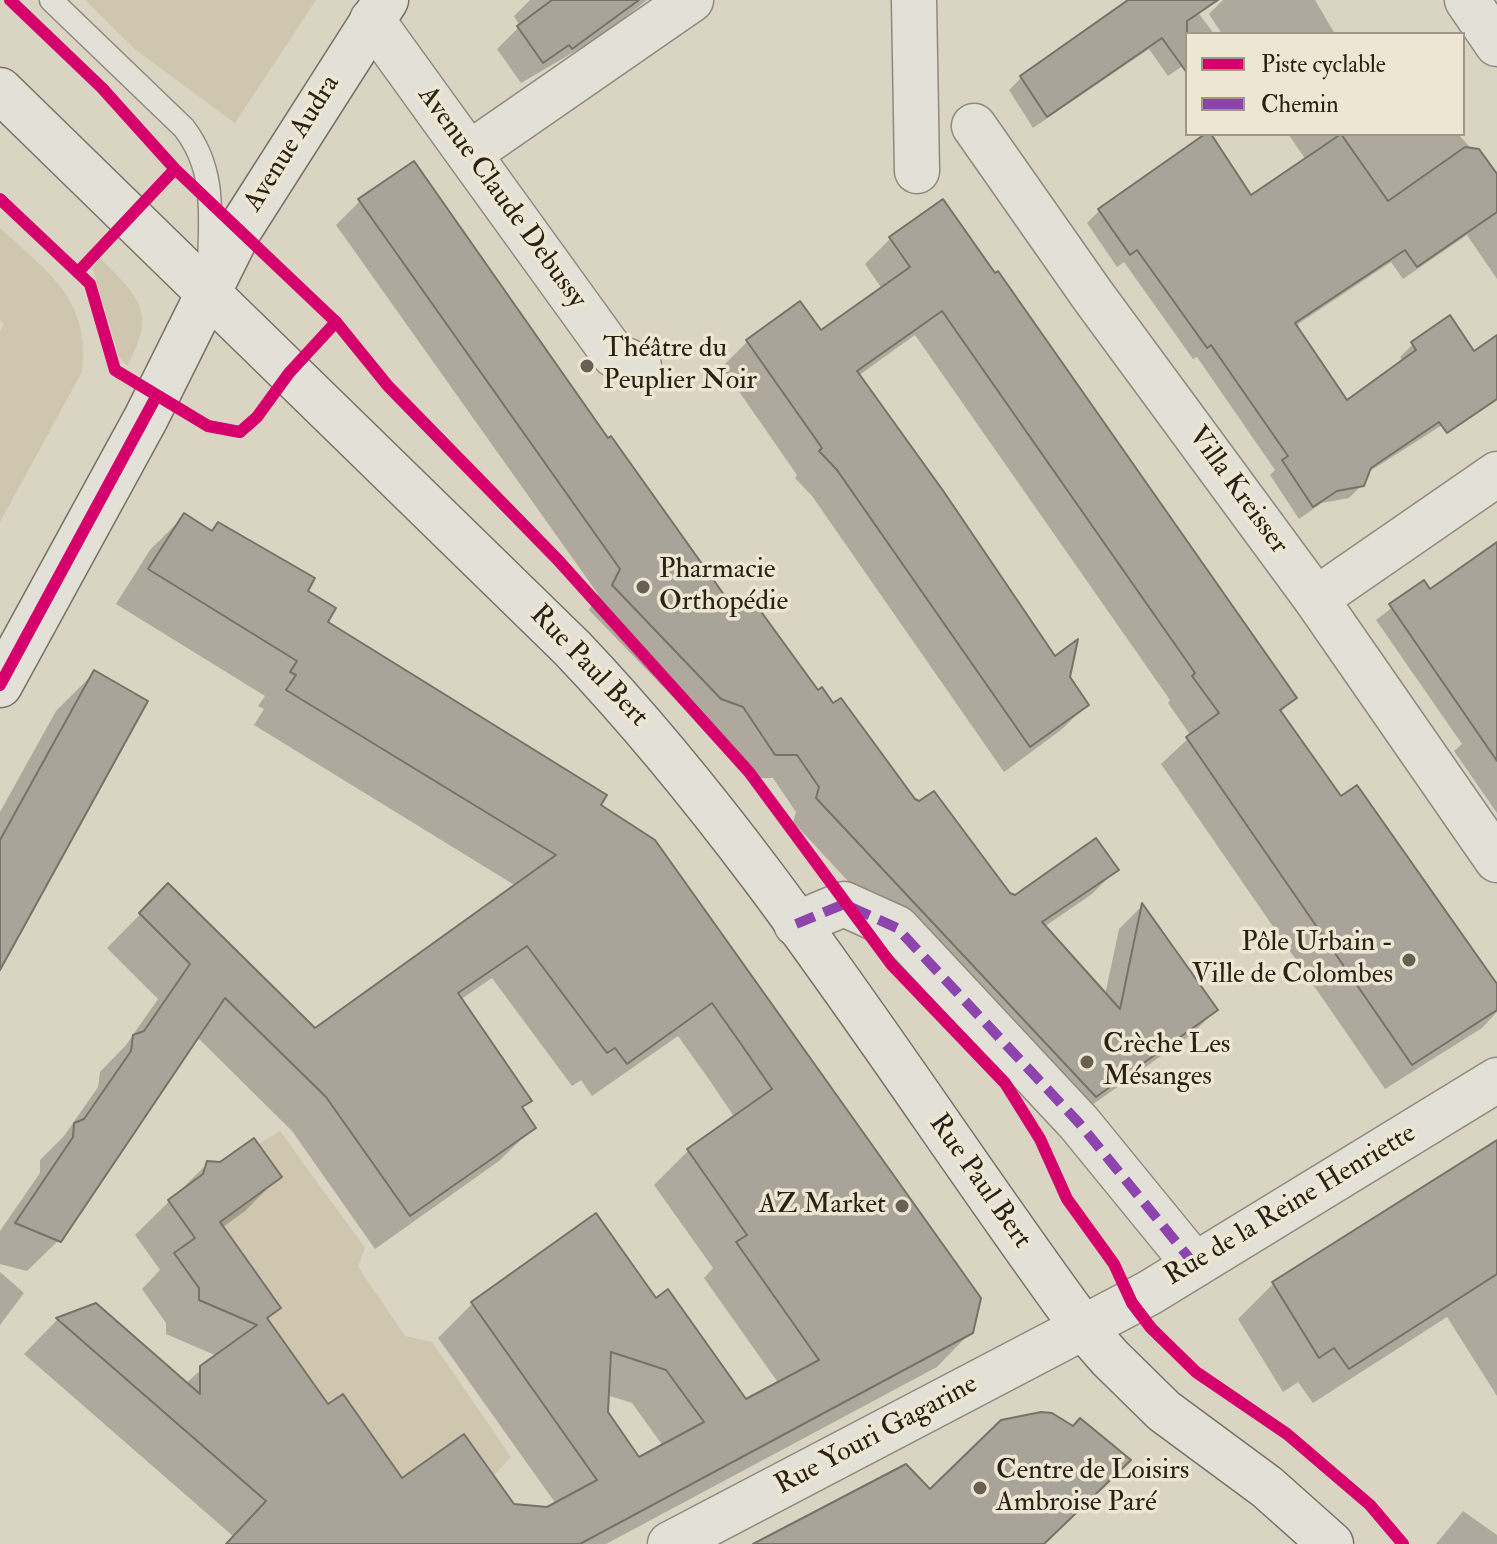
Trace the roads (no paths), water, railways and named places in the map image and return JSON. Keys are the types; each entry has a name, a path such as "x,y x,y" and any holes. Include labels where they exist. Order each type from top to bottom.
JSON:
{"street":[{"path":"470,153 691,0"},
{"path":"914,0 917,171"},
{"path":"1467,0 1497,44"},
{"name":"Avenue Audra","path":"4,666 146,418 240,229 379,10"},
{"name":"Avenue Claude Debussy","path":"379,10 470,153 614,355 639,366"},
{"name":"Rue Paul Bert","path":"0,90 572,648 644,724 796,924 1082,1326 1140,1389 1192,1434 1267,1487 1331,1544"},
{"name":"Villa Kreisser","path":"974,126 1093,296 1316,599 1497,860"},
{"path":"1316,599 1497,474"},
{"path":"796,924 844,904 897,928 1079,1123 1195,1265"},
{"name":"Rue de la Reine Henriette","path":"1082,1326 1132,1303 1497,1080"},
{"name":"Rue Youri Gagarine","path":"670,1544 1082,1326"}],"lane":[{"path":"51,0 184,128 198,146 210,183 209,293"}],"place":[{"name":"Théâtre du Peuplier Noir","path":"587,366"},
{"name":"Pharmacie Orthopédie","path":"643,587"},
{"name":"Pôle Urbain - Ville de Colombes","path":"1409,960"},
{"name":"Crèche Les Mésanges","path":"1087,1062"},
{"name":"AZ Market","path":"902,1206"},
{"name":"Centre de Loisirs Ambroise Paré","path":"980,1488"}]}
